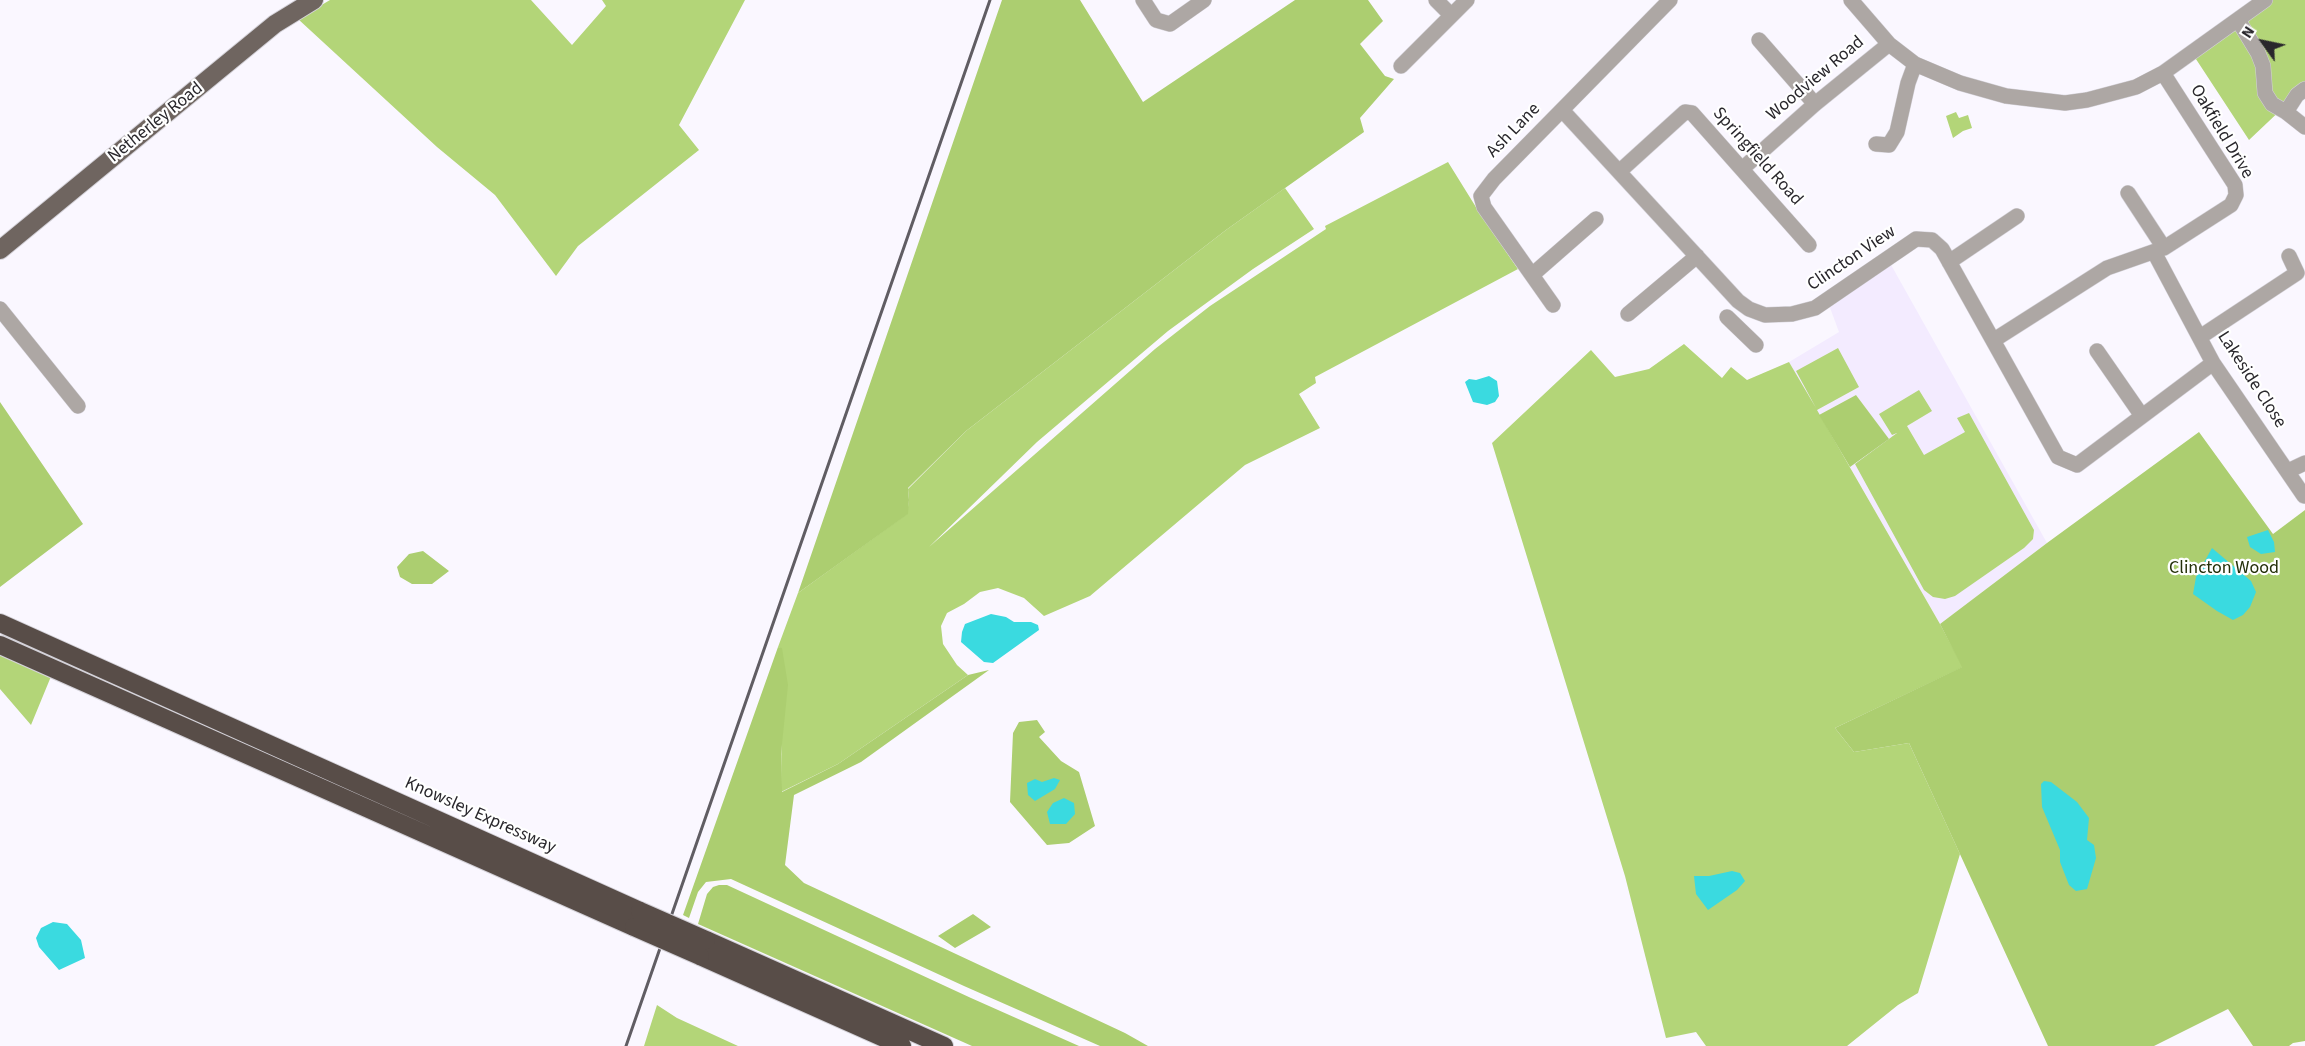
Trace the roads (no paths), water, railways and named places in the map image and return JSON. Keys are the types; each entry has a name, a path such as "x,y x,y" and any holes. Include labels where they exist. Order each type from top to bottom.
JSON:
{"highway":[{"name":"Knowsley Expressway","path":"0,623 637,919"},
{"name":"Knowsley Expressway","path":"0,645 703,948 944,1046"},
{"name":"Knowsley Expressway","path":"703,948 902,1046"}],"main road":[{"name":"Netherley Road","path":"0,250 275,24 314,0"}],"street":[{"path":"1143,0 1156,20 1170,24 1204,0"},
{"path":"1437,0 1451,15"},
{"path":"1401,66 1467,0"},
{"name":"Ash Lane","path":"1553,306 1484,207 1481,196 1494,179 1670,0"},
{"path":"1851,0 1889,44 1915,64 1960,83 2006,96 2065,103 2087,100 2136,87 2163,73 2238,20 2258,2"},
{"path":"2238,20 2258,52 2263,66 2265,93 2272,104 2305,127"},
{"path":"1759,40 1815,104"},
{"name":"Woodview Road","path":"1742,169 1815,104 1889,44"},
{"path":"1876,144 1889,145 1897,132 1908,83 1915,64"},
{"name":"Oakfield Drive","path":"1994,340 2107,268 2159,250 2231,205 2236,195 2235,185 2163,73"},
{"path":"2286,112 2297,95 2305,88"},
{"path":"1562,110 1738,301 1749,309 1732,322 1756,345"},
{"name":"Springfield Road","path":"1620,171 1685,112 1692,113 1809,245"},
{"path":"2128,193 2159,250"},
{"path":"1949,262 2017,216"},
{"path":"1532,275 1596,219"},
{"name":"Clincton View","path":"1749,309 1765,315 1792,314 1815,308 1916,239 1932,240 1942,249 2058,457 2077,465 2213,363"},
{"name":"Lakeside Close","path":"2159,250 2213,363 2304,496"},
{"path":"1628,314 1697,256"},
{"path":"2200,337 2297,273 2289,256"},
{"path":"0,309 78,406"},
{"path":"2097,351 2142,416"},
{"path":"2288,471 2305,463"}],"water":[{"path":"1489,376 1497,381 1499,396 1495,402 1487,405 1473,402 1465,382 1469,379 1476,380"},
{"path":"2268,530 2274,542 2275,552 2261,554 2250,547 2247,537"},
{"path":"2212,548 2251,581 2256,592 2250,607 2243,615 2233,620 2193,594 2196,577"},
{"path":"991,614 1006,617 1014,622 1031,622 1038,625 1039,630 993,663 984,662 961,642 962,632 965,624"},
{"path":"1054,778 1060,780 1055,789 1035,801 1028,795 1027,783 1035,779 1042,782"},
{"path":"2044,781 2051,782 2077,802 2089,818 2087,840 2094,845 2096,858 2087,889 2076,891 2069,885 2060,862 2060,850 2042,807 2041,784"},
{"path":"1064,798 1074,803 1075,814 1066,824 1050,824 1047,812 1053,803"},
{"path":"1732,871 1740,873 1745,881 1737,890 1708,910 1696,894 1694,876 1709,876"},
{"path":"53,922 67,924 81,940 85,958 59,970 39,947 36,938 41,928"}],"railway":[{"path":"626,1046 990,0"}],"park label":[{"name":"Clincton Wood","path":"2224,569"}]}
